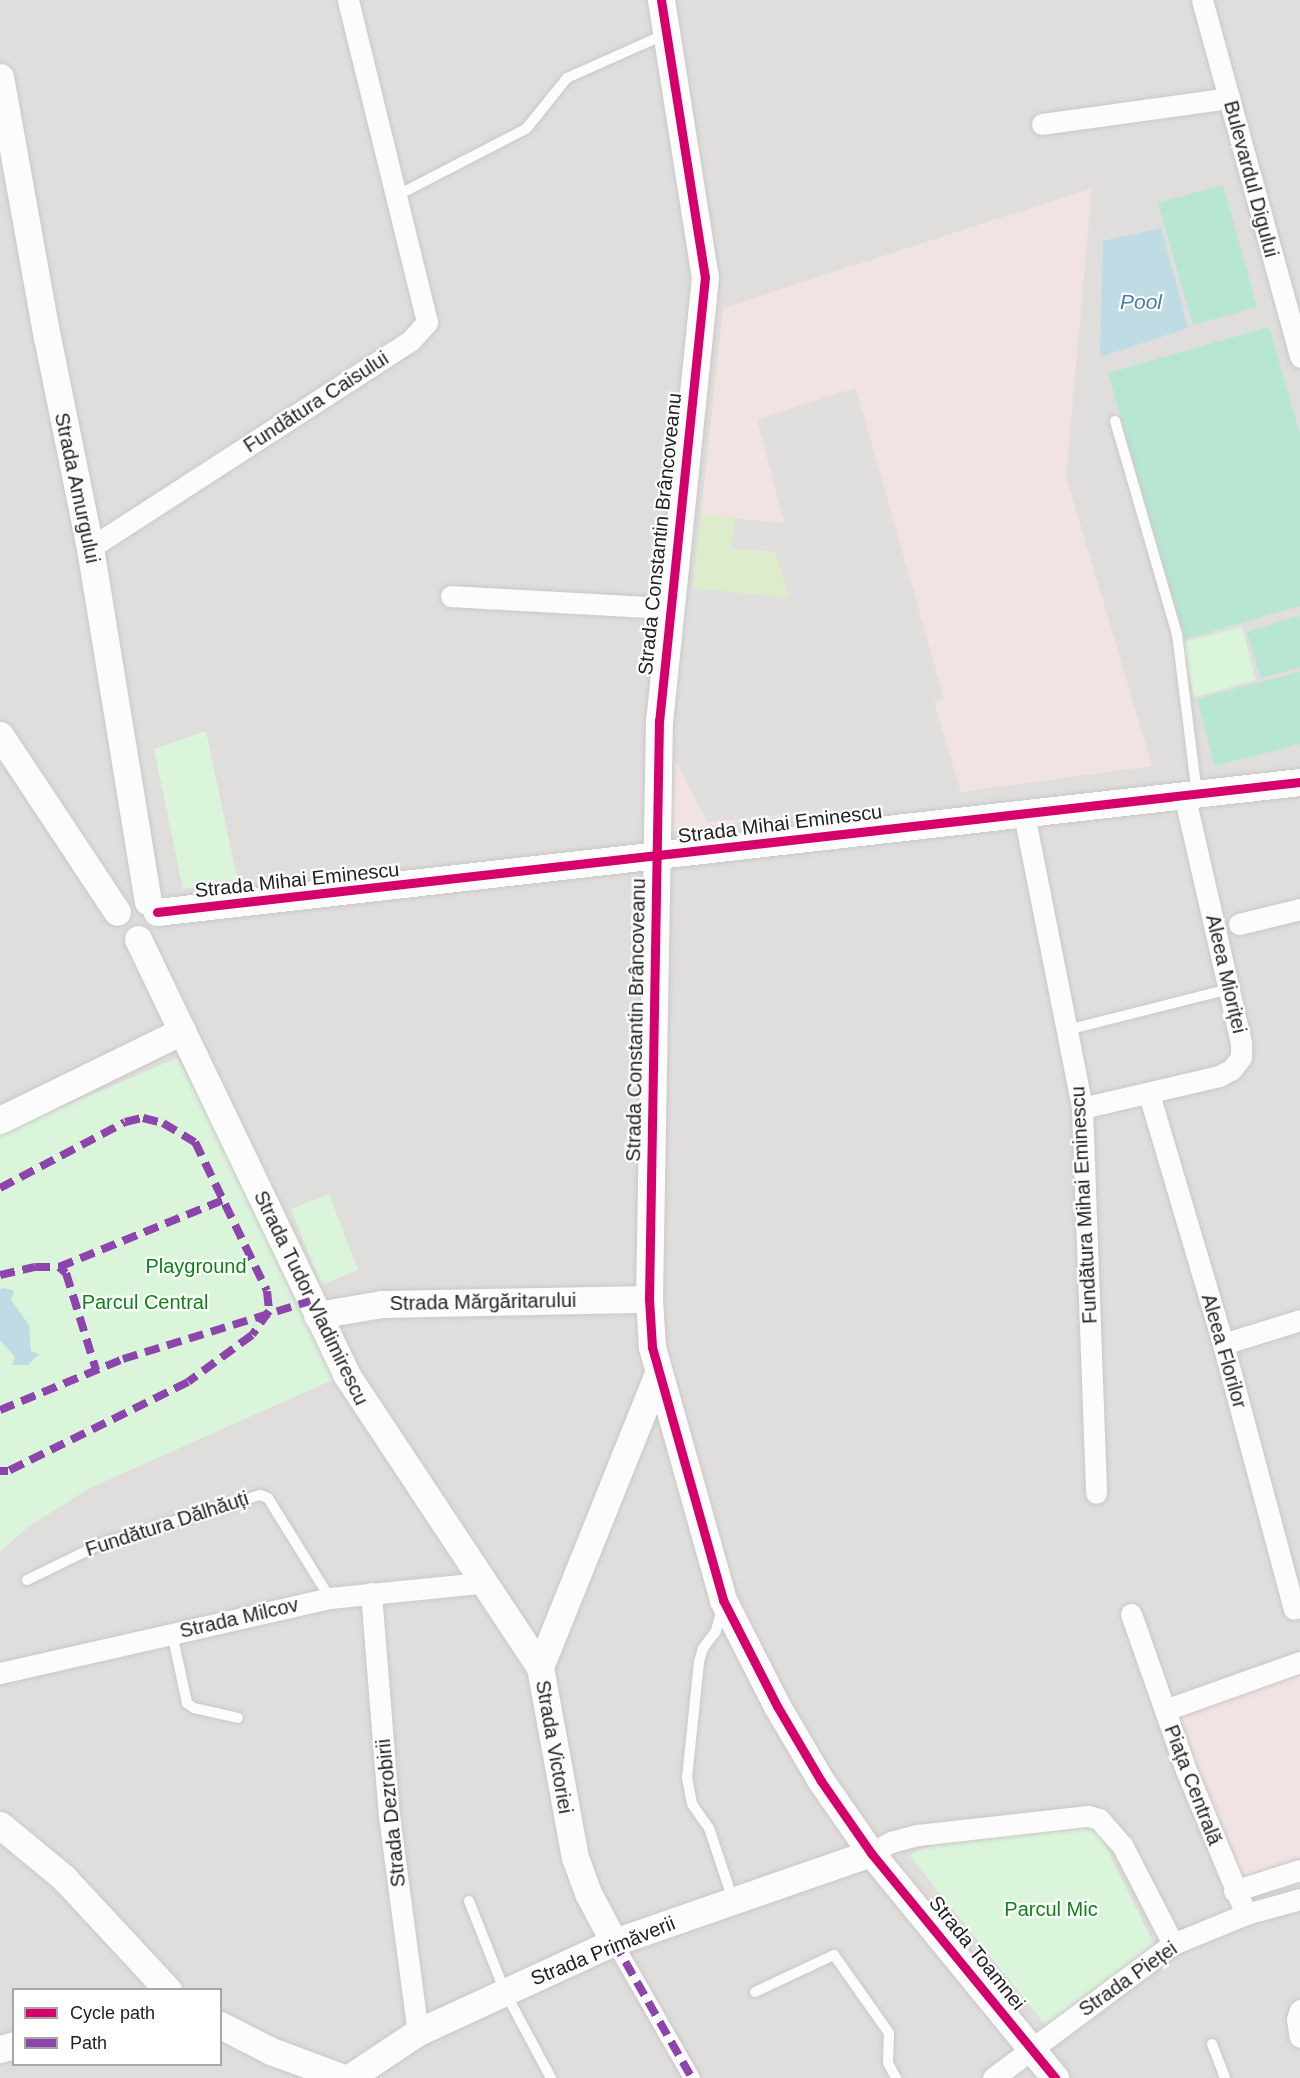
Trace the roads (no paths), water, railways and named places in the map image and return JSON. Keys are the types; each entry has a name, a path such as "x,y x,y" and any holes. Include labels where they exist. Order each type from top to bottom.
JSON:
{"street":[{"name":"Fundătura Caisului","path":"90,548 422,332 427,312 394,197 348,0"},
{"name":"Strada Constantin Brâncoveanu","path":"661,0 705,277 659,720 649,1299 658,1373 723,1600 798,1743 871,1852"},
{"name":"Bulevardul Digului","path":"1202,0 1300,357"},
{"name":"Strada Amurgului","path":"0,77 53,372 90,548 153,907"},
{"path":"1042,124 1229,98"},
{"path":"451,596 669,608"},
{"name":"Strada Tudor Vladimirescu","path":"0,735 117,912 119,930 138,939 317,1315 364,1406 481,1583 540,1667"},
{"name":"Strada Mihai Eminescu","path":"153,907 655,857 1300,782"},
{"name":"Aleea Mioriței","path":"1082,1108 1219,1076 1232,1069 1241,1057 1241,1043 1191,795"},
{"name":"Fundătura Mihai Eminescu","path":"1024,814 1082,1108 1096,1493"},
{"path":"117,912 130,899 153,907 153,931 138,939"},
{"path":"1239,924 1300,909"},
{"path":"0,1120 182,1031"},
{"name":"Aleea Florilor","path":"1149,1094 1223,1344 1294,1609"},
{"name":"Strada Mărgăritarului","path":"317,1315 382,1304 649,1299"},
{"path":"1223,1344 1300,1320"},
{"name":"Strada Victoriei","path":"658,1373 540,1667 575,1858 588,1893 614,1942 692,2078"},
{"name":"Strada Milcov","path":"0,1673 330,1598 481,1583"},
{"name":"Strada Dezrobirii","path":"371,1593 389,1816 418,2032"},
{"name":"Piața Centrală","path":"1131,1614 1234,1891 1246,1914"},
{"path":"1165,1710 1300,1662"},
{"path":"871,1852 891,1842 918,1835 1088,1816 1099,1819 1122,1845 1173,1944"},
{"path":"0,1825 64,1878 167,1988"},
{"name":"Strada Primăverii","path":"349,2078 418,2032 614,1942 871,1852"},
{"name":"Strada Toamnei","path":"871,1852 1054,2078"},
{"path":"1234,1891 1300,1870"},
{"name":"Strada Pieței","path":"993,2078 1173,1944 1246,1914 1300,1899"},
{"path":"1300,2010 1297,2019 1300,2037"},
{"path":"222,2026 271,2051 344,2078"}],"lane":[{"path":"394,197 526,129 567,78 666,34"},
{"path":"1115,421 1177,634 1191,795"},
{"path":"1067,1030 1229,989"},
{"name":"Fundătura Dălhăuți","path":"27,1580 103,1543 260,1495 268,1498 330,1598"},
{"path":"723,1600 716,1631 703,1648 699,1662 687,1778 692,1804 709,1828 733,1900"},
{"path":"172,1633 187,1703 194,1708 238,1718"},
{"path":"469,1901 505,1992 551,2078"},
{"path":"754,1992 834,1955 889,2033 888,2063 896,2078"},
{"path":"1212,2044 1226,2078"}],"water":[{"name":"Pool","path":"1161,228 1188,328 1100,357 1103,241"},
{"path":"0,1289 14,1291 11,1300 29,1325 31,1351 39,1354 28,1365 12,1365 15,1357 0,1340"}],"park label":[{"name":"Playground","path":"196,1266"},
{"name":"Parcul Central","path":"145,1302"},
{"name":"Parcul Mic","path":"1051,1909"}]}
